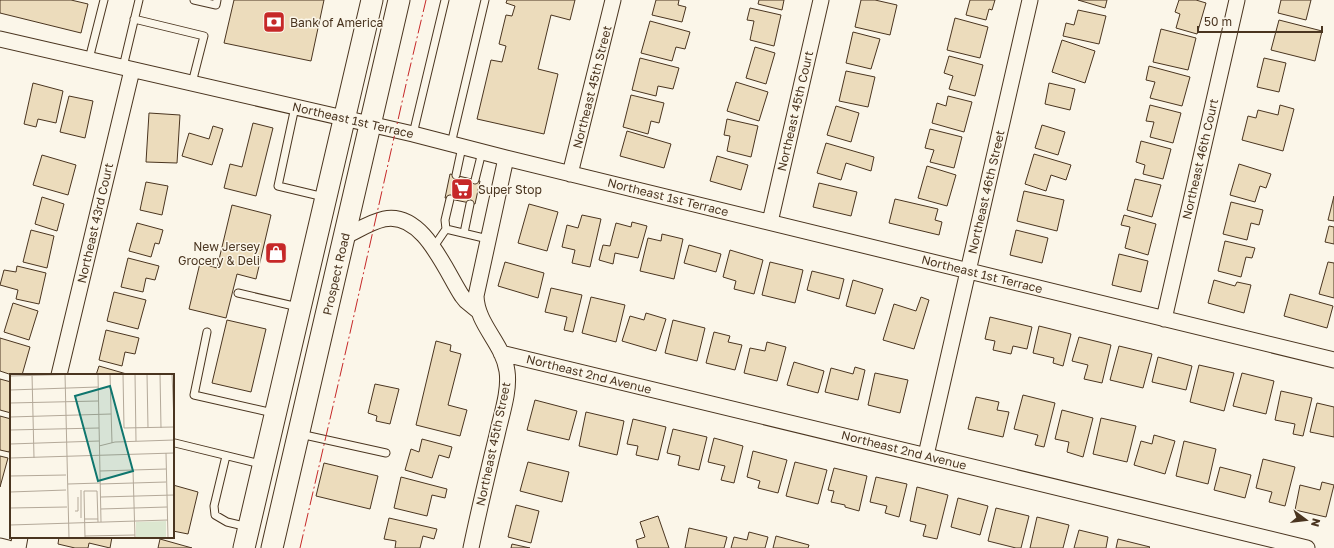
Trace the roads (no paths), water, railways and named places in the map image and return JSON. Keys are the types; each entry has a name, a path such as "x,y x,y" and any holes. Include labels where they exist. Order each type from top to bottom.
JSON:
{"main road":[{"path":"244,548 372,0"},
{"name":"Prospect Road","path":"272,548 400,0"}],"street":[{"name":"Northeast 45th Street","path":"570,174 613,0"},
{"name":"Northeast 45th Court","path":"770,222 821,0"},
{"name":"Northeast 46th Street","path":"926,455 1030,0"},
{"name":"Northeast 46th Court","path":"1164,319 1237,0"},
{"name":"Northeast 1st Terrace","path":"0,39 413,134 570,174 1334,360"},
{"name":"Northeast 43rd Court","path":"59,374 127,69"},
{"name":"Northeast 45th Street","path":"471,548 506,389 507,371 501,353 483,324 477,310 476,289 506,158"},
{"path":"344,237 384,219 398,219 406,222 419,231 433,248 462,296 477,310"},
{"name":"Northeast 2nd Avenue","path":"501,353 1307,548"},
{"path":"18,548 20,538"},
{"path":"0,546 8,548"}],"lane":[{"path":"88,59 104,0"},
{"path":"127,69 134,19 139,0"},
{"path":"194,0 216,5 217,0"},
{"path":"413,134 445,0"},
{"path":"456,175 457,146 485,0"},
{"path":"134,19 204,36 192,83"},
{"path":"295,107 278,186 326,197"},
{"path":"475,180 482,152"},
{"path":"433,248 446,228 445,220 450,199"},
{"path":"464,233 470,204"},
{"path":"446,228 488,239"},
{"path":"238,293 300,308"},
{"path":"207,332 194,395 275,414"},
{"path":"298,434 386,453"},
{"path":"175,443 263,465"},
{"path":"226,456 214,506 215,515 227,522 249,527"}],"place":[{"name":"Bank of America","path":"274,22"},
{"name":"Super Stop","path":"462,189"},
{"name":"New Jersey Grocery & Deli","path":"276,253"}]}
